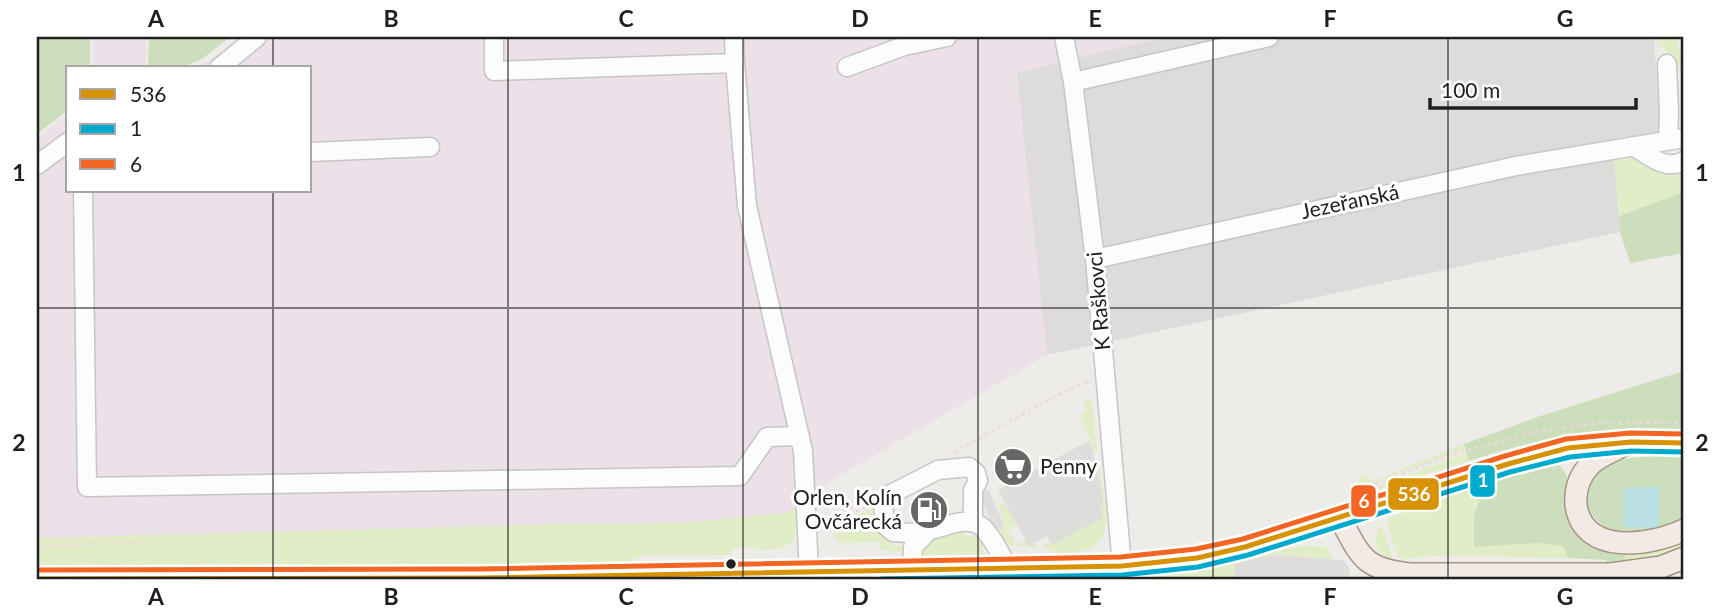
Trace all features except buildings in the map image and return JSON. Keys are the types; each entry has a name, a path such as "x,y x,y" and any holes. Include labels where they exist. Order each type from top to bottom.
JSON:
{"main road":[{"path":"1631,442 1590,465 1581,477 1576,489 1576,502 1584,525 1605,540 1620,543 1656,540 1684,530"},
{"path":"37,579 699,576 912,570 997,572 1122,566 1197,558 1245,547 1568,448 1631,442 1684,443"},
{"path":"1340,518 1363,558 1383,569 1410,574 1611,574 1661,567 1684,558"}],"street":[{"path":"221,66 257,37"},
{"path":"494,37 494,71 734,63"},
{"path":"734,37 747,206 803,451 805,478 798,574"},
{"path":"847,67 904,46 947,37"},
{"name":"K Raškovci","path":"1064,37 1073,82 1095,259 1122,566"},
{"path":"1073,82 1269,37"},
{"path":"1667,64 1669,112 1676,139"},
{"name":"Jezeřanská","path":"1095,259 1516,166 1676,139"},
{"path":"37,165 66,143"},
{"path":"1633,146 1667,165 1676,166 1684,161"},
{"path":"312,152 430,147"},
{"path":"83,192 88,487 740,476 766,437 800,436"},
{"path":"973,522 973,490 978,481 976,473 969,467 938,470 876,501 885,525 893,532 928,531 951,524 973,522 981,527 995,544 997,572"},
{"path":"912,570 913,547 928,531"}],"path":[{"path":"949,455 1088,381 1094,374"},
{"path":"876,501 876,503 827,523 834,516 876,501"},
{"path":"37,547 140,542 155,556 154,578"}],"shaded area":[{"path":"93,37 146,37 146,66 94,66"},
{"path":"240,37 1165,37 1017,73 1047,355 794,502 794,508 790,512 684,523 37,538 37,138 66,116 66,192 312,192 312,66 196,66 207,62"},
{"path":"1165,37 1654,37 1660,132 1613,139 1620,232 1047,355 1016,72"},
{"path":"1090,440 1102,494 1103,505 1099,508 1104,517 1052,545 1047,536 1029,546 998,490"},
{"path":"988,489 1005,527 995,531 979,494"},
{"path":"1272,555 1343,560 1349,568 1349,579 1235,579 1235,564"}],"green space":[{"path":"37,37 90,37 90,66 66,66 66,112 37,134"},
{"path":"149,37 230,37 202,59 184,66 148,66"},
{"path":"1654,37 1676,37 1684,73"},
{"path":"1627,152 1662,170 1684,171 1684,192 1619,216 1614,153"},
{"path":"1684,192 1684,253 1630,263 1620,232 1619,216"},
{"path":"1684,371 1684,434 1645,432 1566,437 1527,444 1469,461 1464,444 1540,416"},
{"path":"1089,399 1092,400 1097,450 1092,453 1092,441 1079,416 1086,412 1083,404"},
{"path":"1464,444 1465,449 1360,488 1360,479 1366,473 1371,482"},
{"path":"1467,453 1469,461 1380,489 1365,491"},
{"path":"1656,456 1684,458 1684,522 1636,535 1622,534 1599,522 1591,513 1587,502 1587,491 1593,480 1615,462"},
{"path":"1554,461 1567,478 1570,514 1622,551 1628,564 1610,566 1606,560 1568,558 1563,546 1538,543 1474,547 1474,517 1479,500 1471,484"},
{"path":"1100,468 1106,519 1099,541 1090,548 1077,552 1057,552 1045,548 1043,545 1052,545 1103,505 1097,474"},
{"path":"1471,484 1479,500 1474,517 1474,547 1538,543 1563,546 1568,558 1433,556 1400,559 1387,519"},
{"path":"794,502 799,516 792,543 782,549 732,548 731,554 725,555 649,555 625,562 521,568 168,570 37,566 37,538 684,523 790,512 794,508"},
{"path":"1004,502 1017,525 1008,529 1016,544 1026,540 1037,547 1009,545 1000,535 997,537 995,531 1005,527 1009,535 998,505"},
{"path":"876,506 877,514 867,515 867,518 863,519 865,529 868,529 868,532 880,531 892,537 893,546 906,546 904,551 879,549 879,542 841,543 836,538 835,527"},
{"path":"1382,524 1394,564 1383,556 1375,541"},
{"path":"960,533 968,537 976,535 985,546 982,548 985,554 925,556 921,553 926,544 940,537 940,534"},
{"path":"1684,538 1684,551 1628,564 1622,551"},
{"path":"1300,546 1327,547 1332,553 1332,559 1272,555 1235,564 1235,579 1109,579 1187,572"}],"water":[{"path":"1659,487 1659,528 1623,527 1623,488"}],"transit line":[{"name":"6","path":"37,570 480,569 1121,557 1196,549 1243,539 1566,439 1630,433 1684,434"},
{"name":"536","path":"37,579 480,578 1122,566 1197,558 1245,547 1508,464 1568,448 1631,442 1684,443"},
{"name":"1","path":"881,579 1122,575 1198,567 1248,555 1510,472 1570,457 1631,451 1684,452"}],"place":[{"name":"Penny","path":"1013,467"},
{"name":"Orlen, Kolín Ovčárecká","path":"929,510"}]}
